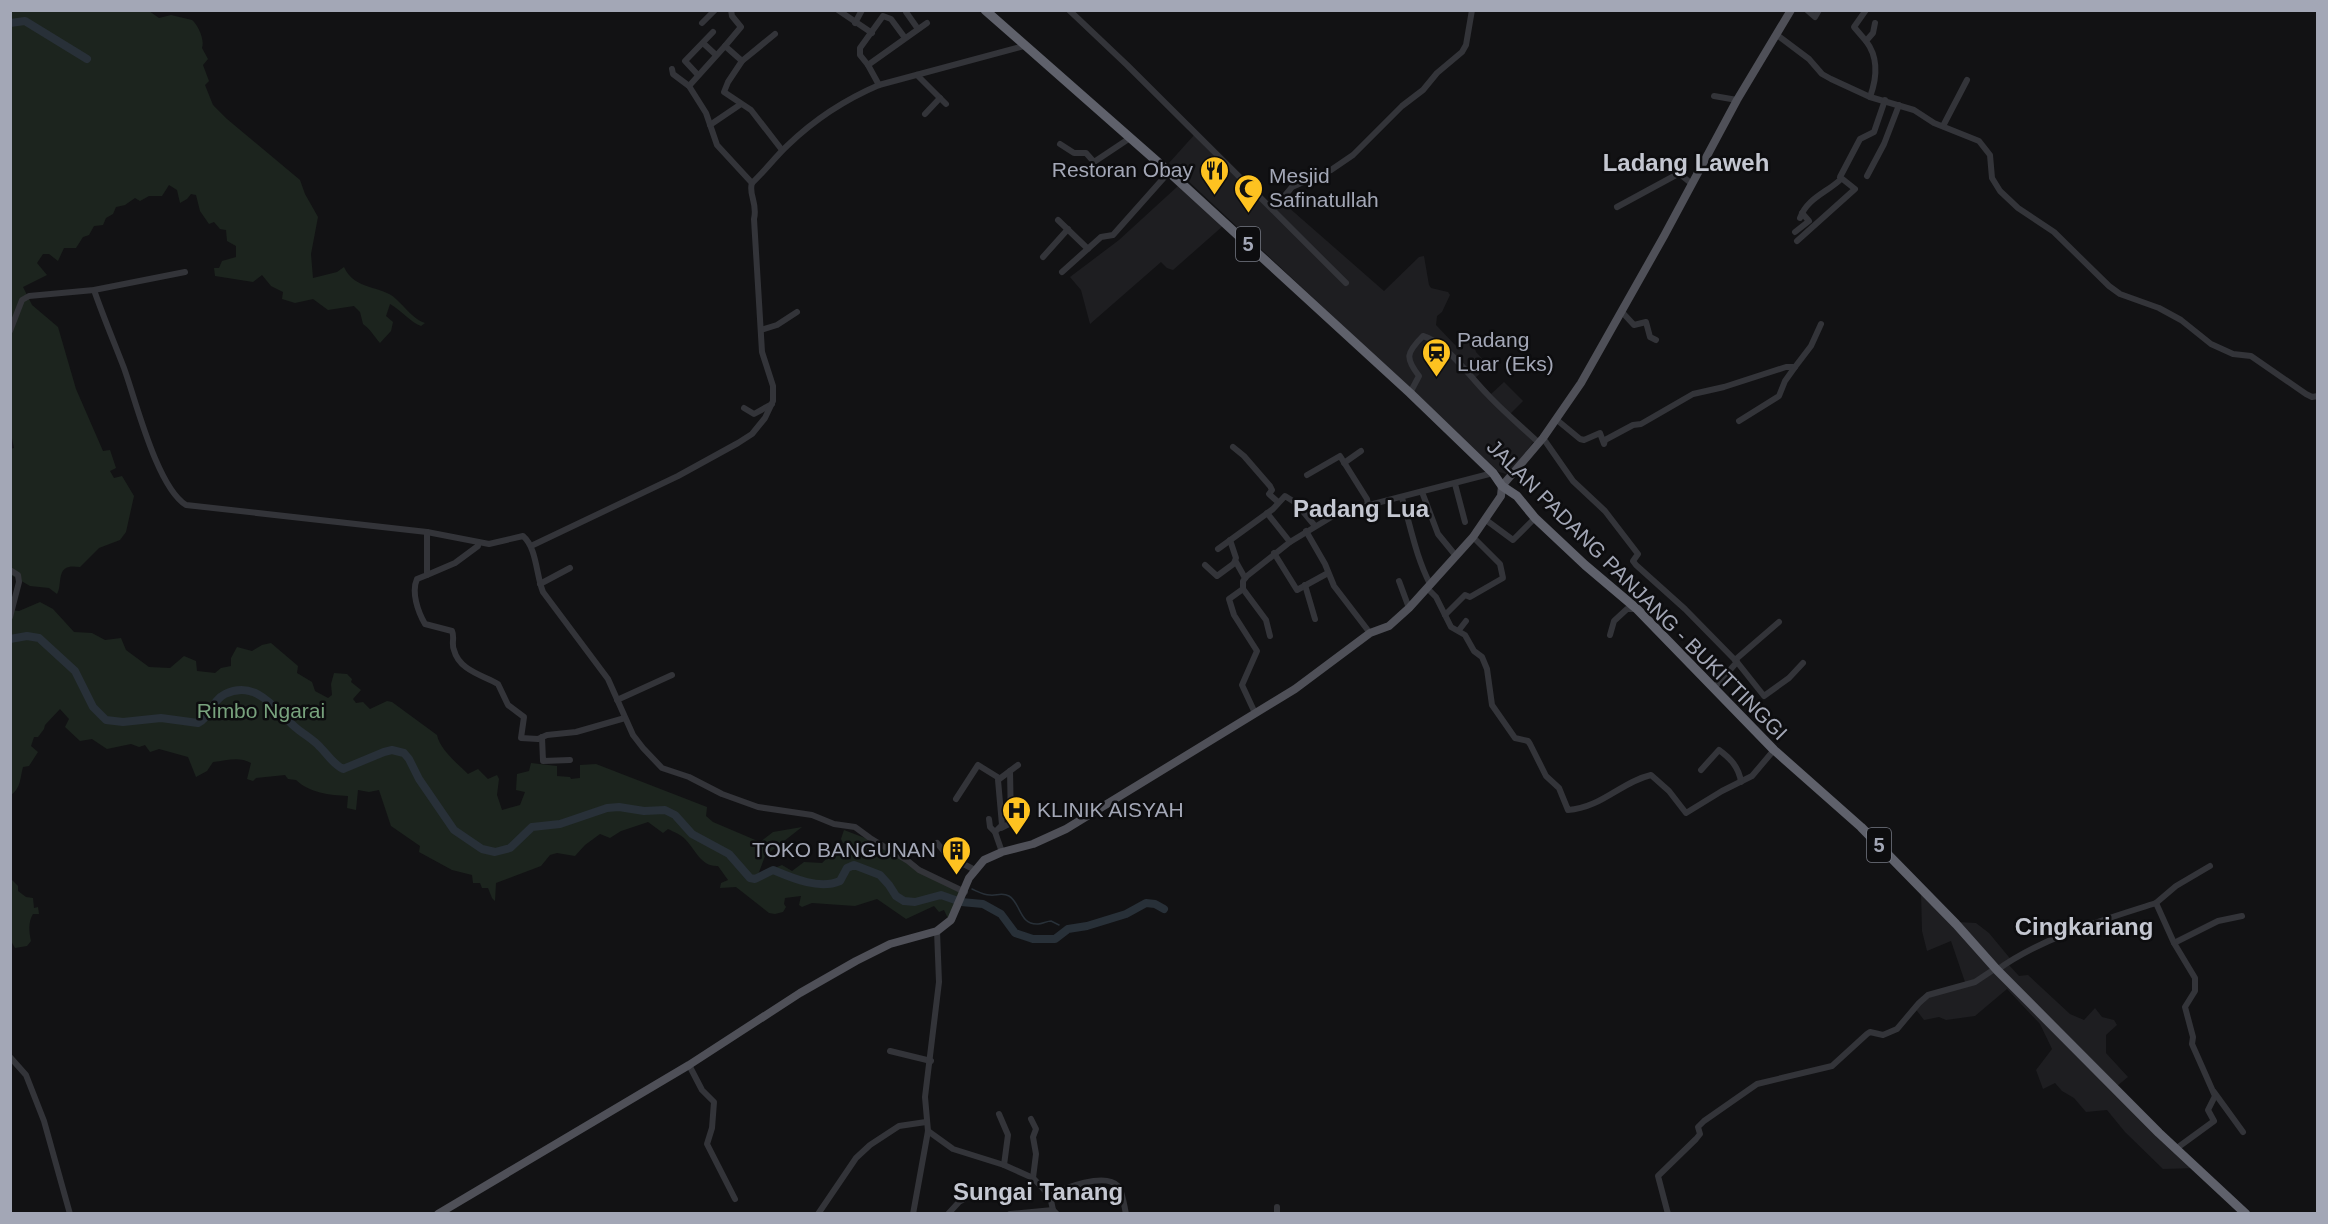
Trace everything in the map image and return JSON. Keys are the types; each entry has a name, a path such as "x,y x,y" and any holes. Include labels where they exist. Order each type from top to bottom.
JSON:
{"highway":[{"name":"JALAN PADANG PANJANG - BUKITTINGGI","path":"985,10 1169,172 1410,393 1493,473 1502,486 1517,496 1535,518 1637,609 1774,750 1861,826 1915,880 1996,969 2159,1133 2246,1214"}],"main road":[{"path":"438,1214 689,1065 800,993 878,949 937,931 952,917 965,892 969,878 984,860 1002,852 1033,844 1066,829 1295,689 1370,633 1389,626 1409,608 1473,537 1502,496 1502,486 1557,420 1622,312 1737,100 1791,10"}],"street":[{"path":"702,23 715,10"},
{"path":"689,86 741,27 732,16 731,10"},
{"path":"838,10 872,33"},
{"path":"855,23 862,10"},
{"path":"1069,10 1127,64 1346,283"},
{"path":"1273,210 1292,187 1331,170 1353,155 1402,106 1423,90 1437,73 1462,52 1466,45 1472,10"},
{"path":"1807,10 1815,17 1819,10"},
{"path":"1866,10 1854,27 1875,54 1875,81 1870,97"},
{"path":"906,12 918,29"},
{"path":"879,86 858,52 881,19 887,16 905,38"},
{"path":"868,65 927,23"},
{"path":"1866,41 1873,33 1875,23"},
{"path":"698,75 685,62 713,32"},
{"path":"775,33 742,61 724,92 751,110 782,150"},
{"path":"1777,35 1809,59 1822,74 1870,97 1899,105 1980,141 1990,155 1992,178 2000,191 2018,208 2054,232 2109,286 2127,297 2159,308 2181,320 2211,344 2233,354 2251,356 2310,396 2318,396"},
{"path":"703,43 716,54"},
{"path":"725,46 742,61"},
{"path":"531,546 678,476 752,434 765,418 772,404 772,386 762,352 754,219 756,209 750,188 782,150 841,102 879,86 1024,46"},
{"path":"672,69 674,74 689,86 706,113 717,145 752,183"},
{"path":"917,75 946,104"},
{"path":"1943,126 1966,80"},
{"path":"1714,96 1737,100"},
{"path":"925,114 940,98"},
{"path":"1795,232 1809,221 1801,216 1820,193 1835,185 1841,178 1860,139 1874,132 1886,100"},
{"path":"710,125 741,104"},
{"path":"1867,176 1884,144 1899,105"},
{"path":"1060,144 1074,153 1086,153 1094,162 1130,138"},
{"path":"1062,272 1101,237 1113,235 1169,172"},
{"path":"1617,207 1676,175 1681,175 1692,184"},
{"path":"1797,241 1855,189 1841,178"},
{"path":"1058,220 1088,249"},
{"path":"1043,257 1068,230"},
{"path":"10,331 21,300 29,296 94,290 185,272"},
{"path":"94,290 124,369 150,448 177,500 186,505 427,532 489,544 519,536 526,538 531,546 543,592 608,680 625,718 643,748 662,768 689,777 722,794 758,807 812,815 834,824 855,827 900,855 919,870 965,892"},
{"path":"761,330 777,325 797,312"},
{"path":"1622,312 1634,325 1646,322 1650,337 1656,340"},
{"path":"1739,421 1779,396 1785,381 1811,346 1821,324"},
{"path":"1410,393 1419,376 1408,362 1408,358 1416,343 1426,336 1438,343 1489,396 1541,441 1573,481 1605,511 1638,554 1633,561 1636,565 1685,609 1736,661 1764,696 1789,678 1803,663"},
{"path":"1557,420 1580,440 1600,433 1604,444 1605,440 1641,424 1693,394 1724,387 1786,367 1794,367"},
{"path":"744,408 754,414 772,404"},
{"path":"1218,549 1276,506 1268,484 1244,456 1233,447"},
{"path":"1344,462 1360,451"},
{"path":"1307,475 1338,456 1367,499 1368,505"},
{"path":"1245,578 1274,553 1338,513 1493,473"},
{"path":"1455,484 1465,522"},
{"path":"1422,492 1438,534 1456,556"},
{"path":"1273,497 1289,496 1315,526"},
{"path":"1402,498 1417,547 1419,563 1451,627 1459,630 1468,638 1474,651 1482,657 1487,669 1492,705 1515,738 1528,741 1544,773 1559,788 1568,810 1592,806 1612,793 1651,776 1669,791 1686,813 1752,776 1774,750"},
{"path":"1267,513 1290,542"},
{"path":"1486,520 1513,540 1535,518"},
{"path":"1306,531 1334,586 1370,633"},
{"path":"427,532 427,575"},
{"path":"1445,615 1465,595 1470,597 1503,578 1500,564 1473,537"},
{"path":"1205,565 1217,576 1234,563 1236,558 1230,540"},
{"path":"478,542 478,546 455,563 417,579 414,586 426,624 452,631 454,651 459,663 483,678 498,684 508,705 524,717 521,738 576,732 625,718"},
{"path":"1274,553 1296,589 1328,573"},
{"path":"1234,563 1238,563 1245,578 1243,589 1229,599 1234,615 1257,651 1242,685 1256,713"},
{"path":"540,584 570,568"},
{"path":"10,570 18,575 19,582 10,617"},
{"path":"1399,581 1409,608"},
{"path":"1305,585 1315,619"},
{"path":"1243,589 1266,620 1270,636"},
{"path":"1610,635 1614,621 1627,609 1637,609"},
{"path":"1459,630 1466,621"},
{"path":"1714,688 1736,661 1779,622"},
{"path":"617,700 672,675"},
{"path":"542,737 543,761 570,760"},
{"path":"1701,770 1719,750 1733,763 1741,782"},
{"path":"956,799 978,765 999,778"},
{"path":"999,778 1018,765"},
{"path":"989,819 990,827 998,830 1011,823 1010,771"},
{"path":"999,778 998,830 1002,852"},
{"path":"937,843 948,856 975,870"},
{"path":"1668,1214 1658,1176 1696,1139 1700,1134 1698,1127 1704,1121 1757,1084 1832,1066 1869,1033 1883,1035 1899,1028 1928,995 1975,982 2011,960 2054,940 2124,912 2156,903 2176,886 2210,866"},
{"path":"2156,903 2174,943 2196,982 2195,991 2185,1007 2193,1037 2192,1044 2214,1091 2243,1132"},
{"path":"2174,943 2218,921 2242,916"},
{"path":"913,1214 928,1131 925,1097 939,982 937,931"},
{"path":"890,1051 931,1061"},
{"path":"10,1057 27,1075 44,1121 70,1214"},
{"path":"689,1065 702,1090 714,1102 712,1128 706,1144 735,1199"},
{"path":"2176,1148 2214,1121 2208,1110 2214,1098 2214,1091"},
{"path":"999,1114 1008,1135 1004,1164"},
{"path":"1031,1119 1036,1129 1033,1138 1036,1154 1033,1178"},
{"path":"818,1214 853,1163 870,1145 899,1126 926,1122"},
{"path":"928,1131 953,1149 1004,1164 1033,1178 1050,1196 1055,1212 1010,1214"},
{"path":"1050,1196 1092,1181 1110,1181 1118,1186 1126,1214"},
{"path":"948,1214 959,1202 971,1195"}],"shaded area":[{"path":"1195,134 1272,207 1279,199 1384,291 1419,257 1424,256 1431,288 1448,292 1450,295 1442,312 1437,316 1436,325 1457,347 1460,348 1464,343 1473,343 1476,352 1489,366 1475,378 1491,394 1504,382 1523,401 1510,414 1534,441 1512,470 1506,474 1499,472 1169,163"},
{"path":"1178,186 1224,225 1173,270 1161,262 1090,324 1081,290 1070,277 1119,240"},
{"path":"1921,893 1958,922 1976,923 1989,933 2013,962 2009,965 2019,976 2028,975 2070,1014 2084,1020 2095,1008 2102,1017 2114,1020 2117,1025 2106,1035 2106,1053 2128,1077 2117,1086 2198,1168 2163,1169 2125,1132 2107,1110 2086,1112 2074,1098 2062,1091 2055,1083 2043,1089 2036,1070 2052,1049 2040,1024 2007,989 1975,1016 1946,1020 1939,1017 1924,1020 1914,1007 1926,996 1965,982 1951,941 1927,951 1922,931"}],"green space":[{"path":"10,11 149,11 159,18 171,15 192,20 197,25 203,41 202,48 208,59 203,65 209,81 205,85 213,105 300,180 318,217 311,254 313,278 337,272 344,267 355,280 384,291 413,316 425,323 421,326 417,324 390,304 386,316 393,322 391,331 380,343 363,324 360,312 354,306 328,310 313,299 295,303 282,299 283,292 271,286 262,275 253,282 215,276 214,268 219,268 222,261 236,257 236,246 227,241 226,230 220,229 214,222 209,224 200,211 196,195 191,194 180,203 177,190 169,185 162,196 149,196 140,201 135,198 125,205 116,207 103,225 94,226 89,235 83,237 76,248 64,248 58,261 49,254 43,254 37,263 47,275 23,287 32,305 58,327 76,389 103,451 110,450 116,468 110,471 114,478 122,476 134,496 126,532 120,540 99,548 80,567 65,568 57,594 49,588 30,586 11,575 10,449 14,448 10,429"},
{"name":"Rimbo Ngarai","path":"40,602 53,609 74,632 92,633 105,640 121,638 126,650 149,667 170,668 184,656 196,661 197,671 215,673 221,668 231,666 231,658 237,647 252,651 271,643 298,666 297,673 312,682 315,691 328,698 332,695 331,684 334,673 347,674 352,679 351,682 361,690 353,699 356,703 363,702 370,709 387,701 392,702 437,735 445,751 468,774 478,769 488,779 497,775 499,779 497,795 502,810 520,805 525,792 516,790 517,774 529,771 531,763 557,766 557,776 571,779 580,778 580,765 596,764 707,807 706,816 713,822 760,842 773,832 802,827 765,856 758,875 782,865 792,871 804,862 822,863 833,852 855,855 860,850 854,845 848,848 846,843 843,843 841,839 844,830 899,851 921,868 961,889 950,923 944,910 939,912 934,906 906,919 877,899 855,906 812,903 802,907 799,905 801,896 785,898 786,907 783,912 769,913 736,887 720,888 721,883 728,880 718,866 712,866 703,861 679,834 668,829 663,833 648,822 621,831 610,838 600,834 575,856 557,853 550,855 541,866 496,883 495,901 488,888 482,888 480,883 473,883 472,875 452,870 419,852 420,846 391,826 379,790 369,792 358,790 356,810 347,808 348,796 314,791 296,780 288,779 285,775 256,778 253,781 247,779 251,763 242,760 213,762 207,771 196,777 188,757 159,749 150,752 145,745 139,747 131,744 107,749 92,739 80,741 65,727 69,719 60,709 45,725 38,737 34,737 31,746 38,752 29,766 23,767 18,786 11,795 11,610 19,611"},
{"path":"10,878 18,886 18,891 26,897 33,898 34,908 38,907 39,914 33,914 30,920 31,941 27,946 15,948 11,941"}],"waterway":[{"path":"10,23 25,21 87,59"},
{"path":"10,639 27,636 39,638 75,671 93,707 106,720 123,722 161,718 198,723 206,717 220,697 236,690 246,690 264,698 343,769 384,752 392,750 404,753 454,830 482,849 495,852 510,848 532,827 560,824 607,808 665,810 675,815 692,834 729,854 750,878 755,879 773,870 815,884 832,883 840,881 847,868 854,865 880,875 896,896 904,901 915,902 941,895 961,902 983,904 1001,914 1015,933 1033,939 1055,939 1068,929 1087,926 1126,914 1146,903 1155,904 1164,909"},
{"path":"972,889 987,895 1009,896 1027,921 1040,924 1051,921 1059,925"}],"place":[{"name":"Restoran Obay","path":"1214,196"},
{"name":"Mesjid Safinatullah","path":"1248,214"},
{"name":"Padang Luar (Eks)","path":"1436,378"},
{"name":"KLINIK AISYAH","path":"1016,836"},
{"name":"TOKO BANGUNAN","path":"957,876"}],"district":[{"name":"Ladang Laweh","path":"1686,163"},
{"name":"Padang Lua","path":"1361,509"},
{"name":"Cingkariang","path":"2084,927"},
{"name":"Sungai Tanang","path":"1038,1192"}]}
